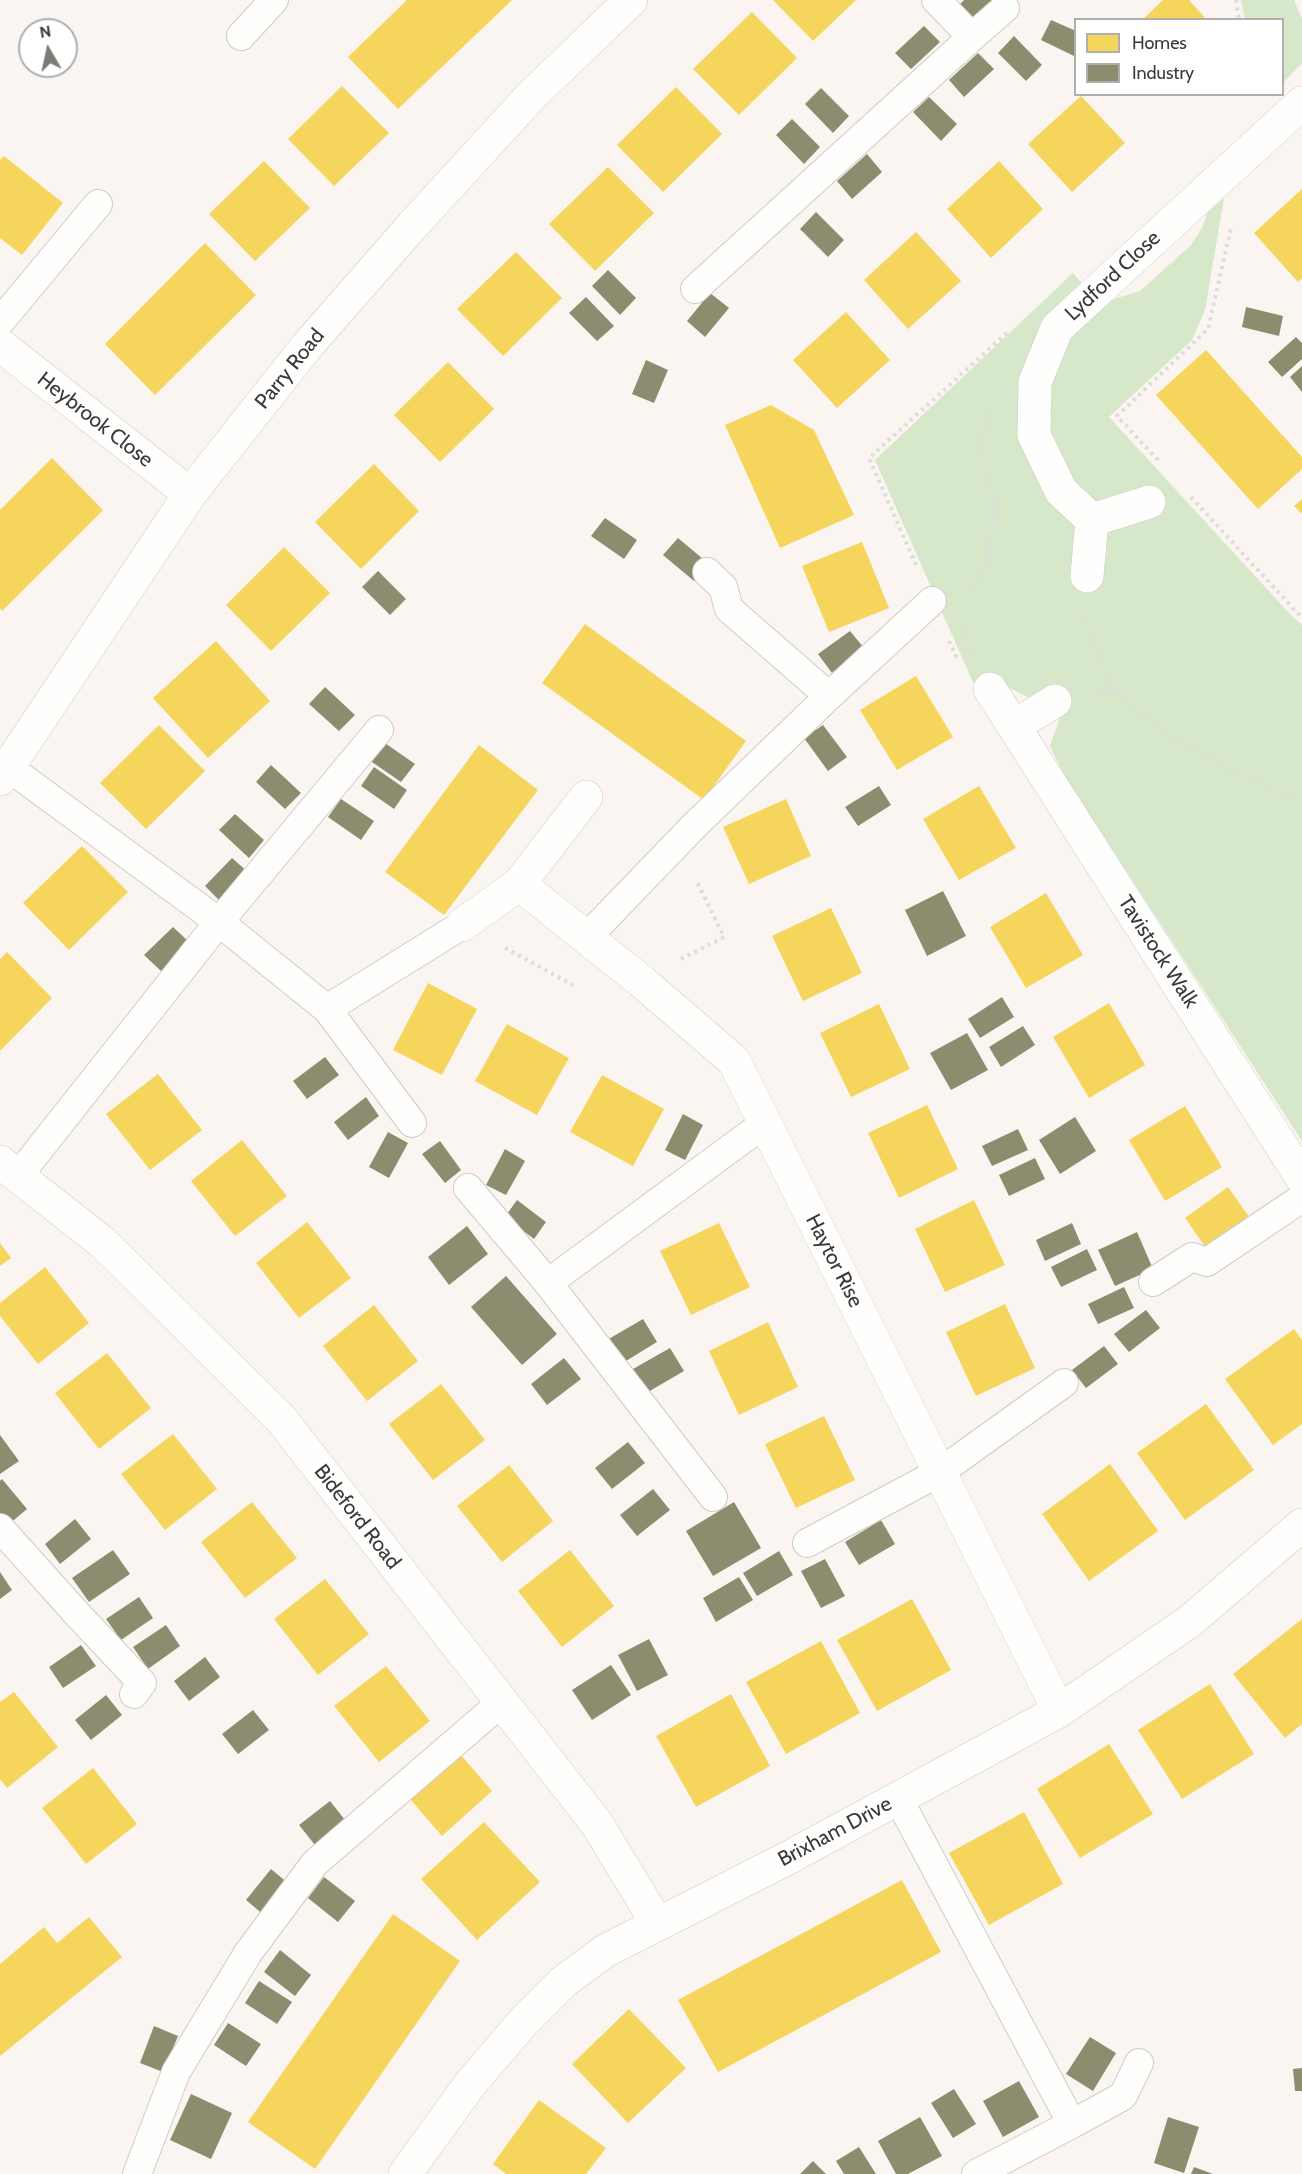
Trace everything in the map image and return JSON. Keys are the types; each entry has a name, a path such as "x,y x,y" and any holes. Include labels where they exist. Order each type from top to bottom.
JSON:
{"street":[{"name":"Parry Road","path":"4,773 190,494 307,346 411,226 531,96 631,0"},
{"name":"Lydford Close","path":"1092,520 1061,491 1035,435 1035,382 1057,328 1302,103"},
{"name":"Heybrook Close","path":"0,345 190,494"},
{"path":"1087,576 1092,520 1149,502"},
{"name":"Tavistock Walk","path":"990,689 1302,1178"},
{"path":"1014,726 1055,701"},
{"path":"462,925 519,884 586,797"},
{"name":"Haytor Rise","path":"519,884 641,981 734,1061 1059,1711"},
{"name":"Bideford Road","path":"9,1169 102,1242 281,1419 597,1824 657,1923"},
{"name":"Brixham Drive","path":"405,2174 471,2083 525,2020 562,1982 605,1951 786,1859 1059,1711 1190,1621 1302,1525"}],"lane":[{"path":"241,36 274,0"},
{"path":"936,0 972,37"},
{"path":"695,289 1005,8"},
{"path":"0,322 98,204"},
{"path":"707,572 723,587 729,609 829,696"},
{"path":"587,937 678,842 829,696 932,601"},
{"path":"9,1169 379,730"},
{"path":"4,773 219,922 327,1009 412,1123"},
{"path":"327,1009 462,925"},
{"path":"548,1283 765,1123"},
{"path":"468,1188 548,1283 713,1497"},
{"path":"1153,1282 1192,1257 1207,1262 1302,1198"},
{"path":"807,1543 940,1472 1064,1383"},
{"path":"0,1528 142,1683 134,1694"},
{"path":"137,2174 176,2072 249,1953 315,1863 502,1702"},
{"path":"898,1798 1072,2124"},
{"path":"976,2174 1123,2096 1139,2064"}],"path":[{"path":"1236,0 1239,18"},
{"path":"1165,468 1117,416 1208,329 1239,194 1244,156"},
{"path":"960,665 869,458 1011,329"},
{"path":"968,594 989,560 995,503 979,445 994,402"},
{"path":"1189,494 1302,618"},
{"path":"1087,576 1085,621 1114,690 1163,732 1241,775 1302,803"},
{"path":"964,624 964,635 990,689"},
{"path":"1055,701 1114,690"},
{"path":"641,981 724,937 678,842"}],"green space":[{"path":"1241,0 1294,0 1302,19 1302,63 1284,82 1284,18 1245,18"},
{"path":"1224,198 1205,310 1192,340 1109,417 1302,625 1302,1141 1064,775 1050,746 1062,711 1006,686 978,694 875,460 1073,273 1102,306 1107,301 1140,291 1191,245 1202,228 1208,211"}],"building: Homes":[{"path":"407,0 512,0 398,109 348,57"},
{"path":"773,0 856,0 813,41"},
{"path":"1163,0 1189,0 1205,18 1144,18"},
{"path":"752,12 797,58 739,115 693,69"},
{"path":"342,86 389,133 334,186 288,139"},
{"path":"676,87 722,134 663,192 617,145"},
{"path":"1081,96 1125,143 1072,192 1028,144"},
{"path":"4,156 63,203 22,255 0,238 0,160"},
{"path":"264,161 310,208 255,261 209,214"},
{"path":"999,161 1043,209 991,258 947,209"},
{"path":"608,167 654,213 595,271 549,224"},
{"path":"1302,189 1302,278 1298,282 1254,233"},
{"path":"916,232 961,281 908,329 864,280"},
{"path":"205,243 256,295 155,395 105,344"},
{"path":"516,252 562,298 503,356 457,309"},
{"path":"846,312 890,360 837,408 793,360"},
{"path":"1206,350 1302,457 1302,469 1258,509 1156,395"},
{"path":"448,362 494,409 440,462 394,415"},
{"path":"771,405 814,430 854,515 780,548 725,425"},
{"path":"52,458 103,510 2,611 0,608 0,510"},
{"path":"374,464 419,511 361,569 315,522"},
{"path":"1302,499 1302,514 1294,506"},
{"path":"862,542 889,608 829,632 802,566"},
{"path":"284,547 330,593 271,651 226,605"},
{"path":"585,624 746,741 704,800 542,683"},
{"path":"216,641 270,701 208,758 153,698"},
{"path":"916,676 953,737 897,770 860,710"},
{"path":"159,725 205,771 146,829 100,783"},
{"path":"479,745 538,790 444,915 385,872"},
{"path":"979,786 1016,848 959,880 923,819"},
{"path":"786,799 811,856 749,884 723,827"},
{"path":"82,846 128,892 69,950 23,903"},
{"path":"1046,893 1083,955 1026,988 990,927"},
{"path":"831,908 862,973 803,1001 772,936"},
{"path":"7,952 52,998 0,1051 0,959"},
{"path":"428,983 477,1009 442,1075 393,1050"},
{"path":"1109,1003 1145,1065 1089,1098 1053,1037"},
{"path":"879,1004 910,1069 851,1097 820,1033"},
{"path":"507,1024 569,1058 537,1115 475,1081"},
{"path":"158,1074 202,1130 150,1170 106,1114"},
{"path":"602,1075 664,1109 633,1166 570,1132"},
{"path":"927,1105 958,1169 899,1198 868,1133"},
{"path":"1185,1106 1222,1167 1165,1201 1129,1140"},
{"path":"242,1140 287,1196 235,1236 191,1181"},
{"path":"1228,1187 1252,1221 1209,1252 1185,1218"},
{"path":"974,1200 1005,1265 945,1292 915,1229"},
{"path":"307,1222 351,1278 299,1318 256,1263"},
{"path":"719,1223 750,1287 691,1315 660,1251"},
{"path":"0,1243 11,1258 0,1266"},
{"path":"45,1267 89,1323 38,1364 0,1316 0,1303"},
{"path":"1005,1304 1035,1368 976,1396 946,1332"},
{"path":"374,1305 418,1361 367,1401 323,1346"},
{"path":"768,1322 798,1387 739,1415 709,1351"},
{"path":"1294,1329 1302,1340 1302,1424 1273,1445 1225,1379"},
{"path":"107,1353 151,1408 99,1449 55,1393"},
{"path":"441,1384 485,1440 433,1480 389,1424"},
{"path":"1206,1404 1254,1470 1185,1520 1137,1453"},
{"path":"824,1416 855,1480 796,1508 765,1444"},
{"path":"173,1434 217,1489 165,1530 121,1474"},
{"path":"1110,1464 1158,1531 1089,1581 1042,1514"},
{"path":"509,1465 553,1521 502,1562 457,1506"},
{"path":"252,1502 297,1558 245,1598 201,1542"},
{"path":"570,1550 614,1606 562,1647 518,1591"},
{"path":"325,1579 369,1634 318,1675 274,1619"},
{"path":"912,1599 951,1670 877,1711 837,1640"},
{"path":"1302,1619 1302,1724 1285,1738 1233,1674"},
{"path":"821,1641 860,1713 786,1754 746,1682"},
{"path":"386,1666 430,1721 379,1762 334,1706"},
{"path":"1210,1684 1254,1754 1182,1799 1138,1730"},
{"path":"14,1692 58,1747 7,1788 0,1779 0,1702"},
{"path":"731,1694 770,1766 696,1807 656,1736"},
{"path":"1109,1744 1153,1814 1080,1858 1037,1789"},
{"path":"460,1754 492,1791 442,1836 410,1799"},
{"path":"93,1768 137,1824 86,1864 42,1808"},
{"path":"1024,1812 1063,1884 989,1925 949,1853"},
{"path":"484,1822 540,1882 477,1940 421,1879"},
{"path":"902,1880 941,1952 718,2072 678,2000"},
{"path":"393,1914 460,1961 315,2169 248,2122"},
{"path":"89,1917 122,1957 0,2056 0,1964 44,1927 57,1943"},
{"path":"629,2009 686,2068 628,2123 572,2064"},
{"path":"539,2100 606,2148 586,2174 506,2174 493,2164"}],"building: Industry":[{"path":"964,0 999,0 972,24 957,7"},
{"path":"1051,20 1074,30 1074,56 1041,40"},
{"path":"924,26 940,42 911,69 895,53"},
{"path":"1014,36 1042,65 1026,81 998,53"},
{"path":"978,53 994,69 964,97 949,80"},
{"path":"821,88 849,116 833,133 805,104"},
{"path":"929,97 957,124 941,141 913,112"},
{"path":"792,119 820,147 804,164 776,135"},
{"path":"867,154 882,172 852,199 837,181"},
{"path":"816,212 844,240 828,257 800,229"},
{"path":"608,270 636,298 620,315 592,286"},
{"path":"710,293 729,308 705,337 687,321"},
{"path":"586,297 614,326 597,341 569,313"},
{"path":"1246,307 1283,316 1279,336 1242,327"},
{"path":"1296,337 1302,343 1302,359 1282,377 1268,362"},
{"path":"646,360 668,370 654,403 632,394"},
{"path":"1302,366 1302,392 1290,377"},
{"path":"605,518 637,540 624,559 591,536"},
{"path":"678,538 709,564 694,581 663,555"},
{"path":"378,571 406,599 390,615 362,587"},
{"path":"850,631 864,648 832,673 818,654"},
{"path":"325,687 355,715 339,731 309,704"},
{"path":"823,725 847,757 828,771 804,738"},
{"path":"382,741 415,764 401,782 369,760"},
{"path":"271,765 301,793 285,809 256,782"},
{"path":"374,767 407,790 394,809 361,786"},
{"path":"879,786 891,805 858,826 845,807"},
{"path":"341,799 374,821 361,840 328,817"},
{"path":"235,814 264,840 249,858 219,830"},
{"path":"232,858 249,873 221,902 205,886"},
{"path":"943,891 966,936 927,956 905,910"},
{"path":"173,927 189,942 161,971 144,955"},
{"path":"1002,997 1014,1017 980,1038 968,1019"},
{"path":"1023,1026 1035,1045 1001,1067 989,1047"},
{"path":"967,1033 988,1070 951,1090 930,1053"},
{"path":"325,1057 339,1075 307,1099 293,1081"},
{"path":"366,1097 379,1116 348,1140 334,1122"},
{"path":"683,1114 703,1125 685,1160 665,1150"},
{"path":"1075,1117 1096,1151 1060,1174 1039,1140"},
{"path":"1018,1129 1028,1150 992,1166 982,1146"},
{"path":"388,1132 408,1143 389,1178 369,1167"},
{"path":"440,1141 461,1170 445,1183 422,1154"},
{"path":"505,1149 525,1161 506,1195 486,1185"},
{"path":"1035,1158 1045,1179 1009,1196 999,1175"},
{"path":"517,1200 546,1222 534,1239 505,1217"},
{"path":"1072,1223 1081,1244 1045,1261 1036,1240"},
{"path":"467,1226 488,1254 449,1285 428,1257"},
{"path":"1137,1232 1153,1269 1115,1286 1098,1250"},
{"path":"1087,1249 1097,1270 1061,1287 1051,1267"},
{"path":"506,1276 557,1334 522,1365 471,1307"},
{"path":"1124,1287 1134,1308 1098,1324 1088,1304"},
{"path":"1146,1310 1160,1328 1129,1352 1114,1334"},
{"path":"643,1319 657,1342 621,1364 607,1340"},
{"path":"1104,1346 1118,1364 1086,1388 1072,1370"},
{"path":"670,1348 684,1371 648,1392 633,1369"},
{"path":"564,1358 581,1379 547,1405 531,1384"},
{"path":"0,1435 19,1461 0,1474"},
{"path":"628,1442 645,1463 612,1489 595,1468"},
{"path":"2,1479 27,1509 8,1525 0,1515 0,1481"},
{"path":"653,1489 670,1510 637,1536 620,1515"},
{"path":"734,1502 761,1548 713,1576 686,1531"},
{"path":"75,1519 91,1539 60,1564 45,1544"},
{"path":"881,1520 895,1544 859,1565 845,1542"},
{"path":"113,1550 130,1574 89,1602 72,1578"},
{"path":"779,1551 793,1575 757,1596 743,1573"},
{"path":"825,1559 845,1596 821,1608 801,1571"},
{"path":"0,1572 12,1590 0,1599"},
{"path":"739,1577 753,1600 716,1622 703,1598"},
{"path":"139,1597 153,1618 121,1640 106,1619"},
{"path":"166,1625 180,1646 148,1669 133,1647"},
{"path":"649,1639 668,1675 637,1691 618,1655"},
{"path":"81,1645 96,1666 63,1688 49,1667"},
{"path":"205,1657 220,1677 189,1701 174,1681"},
{"path":"611,1665 631,1695 592,1720 572,1690"},
{"path":"106,1695 122,1715 91,1740 75,1720"},
{"path":"253,1710 269,1730 238,1754 222,1734"},
{"path":"330,1801 345,1820 315,1845 299,1825"},
{"path":"271,1869 290,1885 265,1916 246,1900"},
{"path":"324,1877 355,1901 338,1922 308,1898"},
{"path":"280,1950 311,1975 295,1996 264,1972"},
{"path":"259,1981 292,2002 277,2024 245,2003"},
{"path":"228,2023 261,2044 246,2066 214,2045"},
{"path":"154,2026 178,2036 163,2072 140,2063"},
{"path":"1090,2037 1116,2053 1093,2091 1066,2074"},
{"path":"1302,2068 1302,2091 1295,2091 1293,2069"},
{"path":"1019,2081 1039,2117 1003,2137 983,2101"},
{"path":"954,2089 976,2124 953,2138 931,2103"},
{"path":"191,2094 232,2113 211,2159 170,2140"},
{"path":"920,2117 942,2156 908,2174 896,2174 878,2141"},
{"path":"1168,2117 1199,2127 1184,2173 1154,2163"},
{"path":"859,2147 876,2174 844,2174 836,2161"},
{"path":"813,2161 826,2174 800,2174"},
{"path":"1194,2167 1213,2174 1191,2174"}]}
